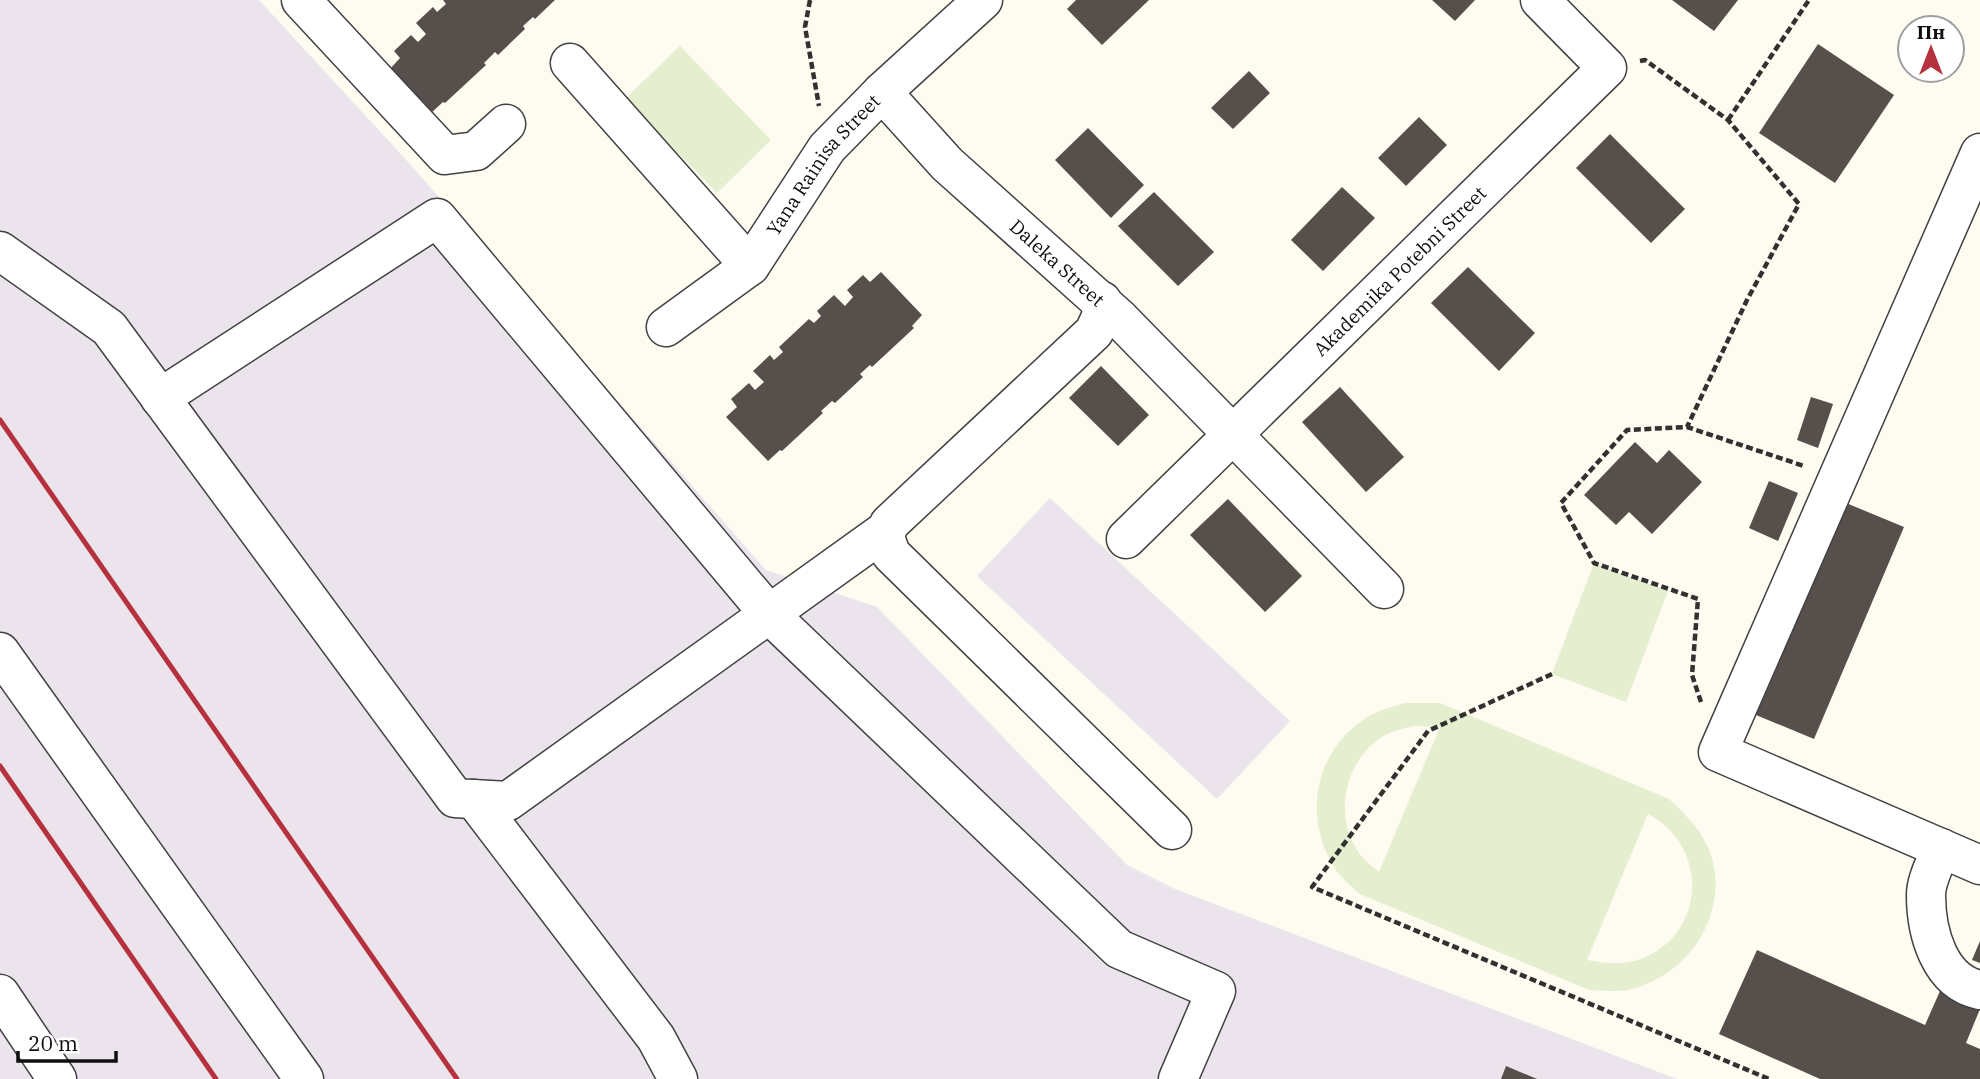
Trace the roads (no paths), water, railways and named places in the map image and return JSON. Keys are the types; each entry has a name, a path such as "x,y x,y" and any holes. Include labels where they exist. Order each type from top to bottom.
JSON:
{"street":[{"path":"302,0 445,155 476,151 506,124"},
{"name":"Yana Rainisa Street","path":"666,327 750,266 827,148 882,92 983,0"},
{"name":"Akademika Potebni Street","path":"1126,539 1607,68 1540,0"},
{"path":"570,63 750,266"},
{"name":"Daleka Street","path":"882,92 947,164 1102,301 1384,589"},
{"path":"1980,153 1718,752 1980,865"},
{"path":"160,398 437,218 769,614 1119,949 1216,991 1178,1079"},
{"path":"0,251 108,328 455,798 508,801 885,531 889,524 1094,332 1101,317 1102,301"},
{"path":"885,531 891,554 1172,831"},
{"path":"0,652 304,1079"},
{"path":"474,799 656,1038 678,1079"},
{"path":"1941,849 1926,892 1931,937 1941,963 1967,988 1980,990"},
{"path":"0,994 57,1079"}],"railway":[{"path":"0,420 457,1079"},
{"path":"0,766 216,1079"}]}
